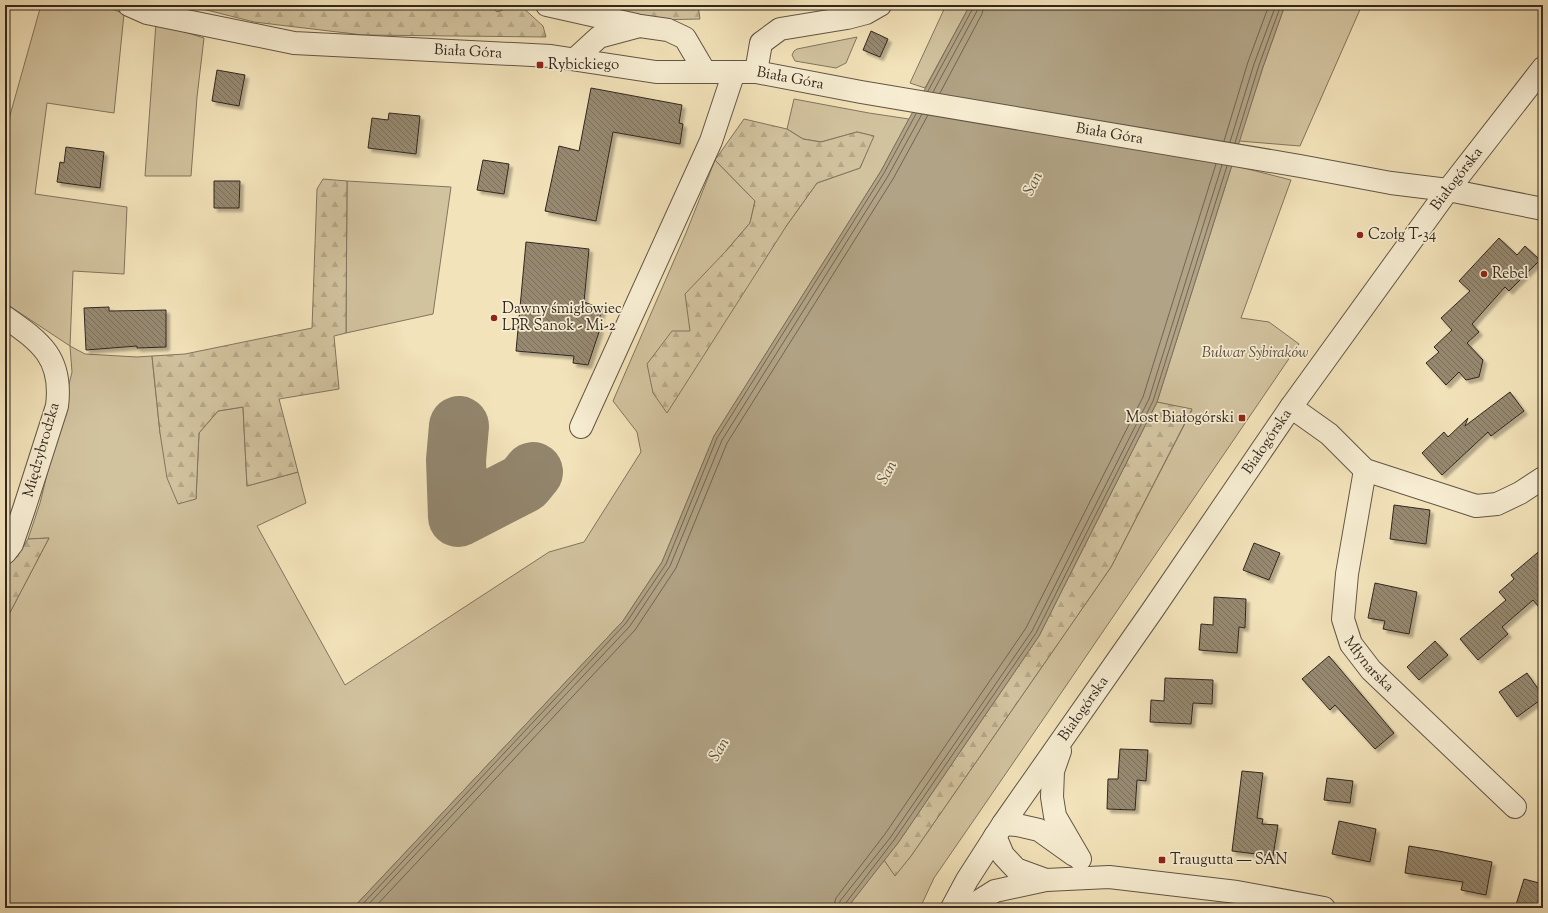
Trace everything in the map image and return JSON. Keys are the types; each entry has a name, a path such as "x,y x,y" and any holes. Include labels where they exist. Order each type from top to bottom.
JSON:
{"street":[{"name":"Biała Góra","path":"129,5 148,13 294,43 551,56 656,72 756,72 861,92 1300,166 1391,183 1448,190"},
{"path":"547,5 640,26 668,30 685,38 704,72"},
{"path":"756,72 761,43 780,29 847,18 866,13 880,5"},
{"path":"575,59 599,37 640,26"},
{"name":"Białogórska","path":"952,908 967,880 999,830 1152,611 1291,406 1448,190 1543,68"},
{"path":"581,427 711,140 734,72"},
{"path":"1448,190 1543,209"},
{"name":"Międzybrodzka","path":"5,317 30,334 44,348 54,364 58,377 57,406 12,544 5,553"},
{"path":"1291,406 1330,434 1366,470 1476,506 1496,504 1520,493 1543,478"},
{"name":"Młynarska","path":"1366,470 1347,574 1344,601 1343,619 1351,644 1371,670 1515,807"},
{"path":"1068,731 1053,771 1052,796 1055,816 1080,859"},
{"path":"1046,880 1016,869 1002,855 999,830 1017,825 1039,830 1080,859 1109,877"},
{"path":"968,908 996,891 1046,880 1109,877 1236,900 1324,908"}],"green space":[{"path":"41,5 103,5 124,14 114,113 47,103 35,194 127,207 124,274 73,271 70,346 5,303 5,133"},
{"path":"187,5 490,5 497,12 520,5 543,26 546,37 363,35 254,22"},
{"path":"490,5 516,5 497,12"},
{"path":"578,5 698,5 700,19 653,20"},
{"path":"946,5 970,5 925,88 910,83"},
{"path":"1285,5 1362,5 1300,146 1239,141 1263,67"},
{"path":"156,23 204,38 197,97 191,176 145,176"},
{"path":"857,37 846,63 836,68 795,61 792,55 797,49"},
{"path":"794,99 909,119 881,171 714,436 662,562 623,621 353,908 5,908 5,622 49,538 28,539 40,503 72,372 70,346 85,354 137,357 152,356 160,433 196,499 199,433 218,411 243,407 247,486 298,472 306,503 257,526 345,685 549,552 584,542 641,452 637,432 613,401 686,233 715,160 755,201 750,223 726,251 690,331 653,393 787,225 817,183 860,168 873,136 857,132 821,142 803,139 787,129"},
{"path":"744,119 787,129 803,139 821,142 857,132 874,136 860,168 817,183 787,225 667,413 653,393 647,364 672,331 690,331 685,294 726,251 750,223 755,201 715,160"},
{"name":"Bulwar Sybiraków","path":"1232,165 1291,180 1241,318 1269,322 1299,344 934,878 920,908 847,908 884,860 895,875 911,856 1111,567 1192,410 1157,402"},
{"path":"323,179 347,181 346,333 334,336 339,389 279,399 298,472 247,486 243,407 218,411 199,433 196,499 178,504 167,478 160,433 152,356 185,354 312,328 317,189"},
{"path":"347,181 451,187 433,314 346,333"},
{"path":"1157,402 1192,409 1111,567 911,856 895,876 884,860 898,843 1039,636"},
{"path":"49,538 5,622 5,567 17,557 28,539"}],"water":[{"name":"San","path":"970,5 1285,5 1263,67 1157,402 1039,636 898,843 847,908 353,908 623,621 662,562 714,436 881,171"}],"building":[{"path":"871,31 888,39 880,57 863,50"},
{"path":"217,70 245,75 239,106 212,101"},
{"path":"591,88 682,105 679,123 683,124 680,144 613,132 596,221 545,211 559,146 579,151"},
{"path":"389,113 420,116 416,154 368,148 372,118 388,120"},
{"path":"66,147 104,152 100,188 57,182 60,162 64,163"},
{"path":"483,160 509,164 504,194 477,190"},
{"path":"214,181 240,181 239,208 214,208"},
{"path":"1499,238 1517,255 1525,246 1540,260 1509,291 1505,287 1472,324 1479,332 1467,343 1483,360 1479,377 1466,380 1459,372 1446,385 1426,363 1439,352 1434,347 1452,330 1441,318 1470,291 1459,281"},
{"path":"526,242 589,249 584,302 603,309 595,328 600,329 588,365 573,363 574,356 516,351"},
{"path":"109,307 109,311 166,310 166,347 137,348 137,346 86,350 84,308"},
{"path":"1510,392 1524,411 1491,436 1488,432 1442,475 1422,453 1444,432 1448,437 1468,418 1465,426"},
{"path":"1394,505 1430,510 1426,544 1390,539"},
{"path":"1254,543 1280,553 1269,580 1243,570"},
{"path":"1543,548 1543,612 1533,600 1502,627 1508,634 1478,660 1460,639 1506,600 1499,592 1514,579 1511,575"},
{"path":"1375,583 1417,592 1409,634 1383,629 1385,621 1368,618"},
{"path":"1214,597 1246,599 1245,628 1239,627 1237,653 1199,650 1201,624 1213,625"},
{"path":"1435,641 1448,655 1419,680 1407,667"},
{"path":"1329,656 1394,733 1375,749 1335,705 1330,710 1302,679"},
{"path":"1527,673 1543,698 1517,717 1499,692"},
{"path":"1165,678 1213,680 1212,704 1193,703 1191,724 1150,722 1151,700 1164,701"},
{"path":"1120,749 1148,750 1146,781 1137,780 1135,810 1107,809 1108,779 1118,779"},
{"path":"1242,771 1263,773 1257,818 1263,819 1262,824 1278,825 1273,856 1232,851"},
{"path":"1327,778 1353,781 1350,803 1324,800"},
{"path":"1339,821 1376,829 1370,862 1332,854"},
{"path":"1409,846 1492,862 1486,895 1461,890 1463,882 1405,873"},
{"path":"1524,879 1543,884 1543,908 1515,908"}],"taxiway":[{"path":"459,426 456,460 458,517 524,483 533,472"}],"place":[{"name":"Rybickiego","path":"540,65"},
{"name":"Czołg T-34","path":"1360,235"},
{"name":"Rebel","path":"1484,274"},
{"name":"Dawny śmigłowiec LPR Sanok - Mi-2","path":"494,318"},
{"name":"Most Białogórski","path":"1242,418"},
{"name":"Traugutta — SAN","path":"1162,860"}]}
